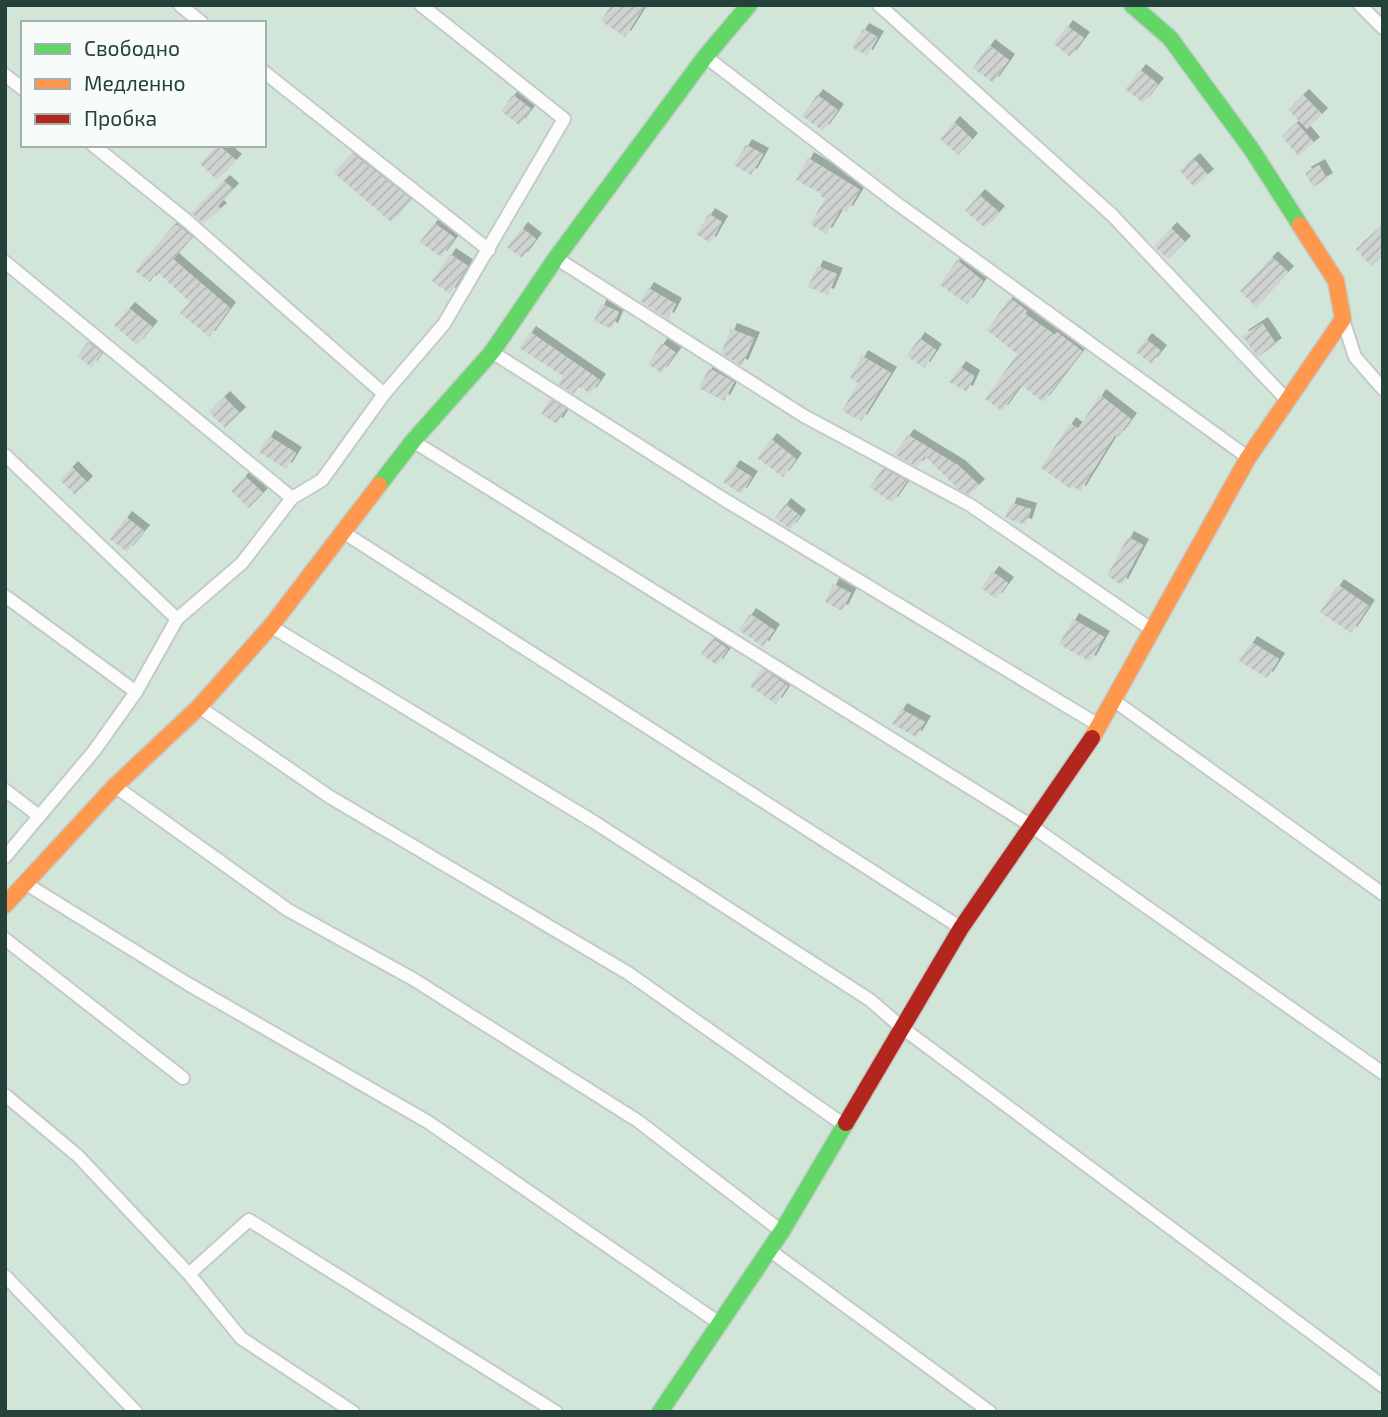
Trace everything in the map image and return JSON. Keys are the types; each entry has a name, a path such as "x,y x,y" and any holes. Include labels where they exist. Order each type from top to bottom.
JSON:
{"street":[{"path":"5,905 115,786 199,707 271,626 413,441 492,352 556,258 705,57 749,5"},
{"path":"660,1412 782,1231 961,929 1100,726 1151,629 1248,458 1343,320 1336,281 1252,150 1170,38 1132,5"}],"lane":[{"path":"180,5 200,21"},
{"path":"5,857 94,751 136,692 177,619 242,563 292,498 322,480 384,394 444,324 564,120 421,5"},
{"path":"879,5 1112,215 1287,401"},
{"path":"1360,5 1383,27"},
{"path":"705,57 895,202 1248,458"},
{"path":"266,74 489,250"},
{"path":"5,75 21,87"},
{"path":"95,147 186,220 384,394"},
{"path":"556,258 804,416 970,505 1151,629"},
{"path":"5,262 292,498"},
{"path":"1343,320 1355,357 1383,389"},
{"path":"492,352 725,500 1100,726"},
{"path":"413,441 1030,825 1383,1073"},
{"path":"5,455 177,619"},
{"path":"343,532 961,929"},
{"path":"5,596 136,692"},
{"path":"271,626 594,822 870,1000 901,1027 1383,1386"},
{"path":"1114,701 1383,894"},
{"path":"199,707 330,797 628,973 844,1126"},
{"path":"115,786 288,910 413,979 638,1121 782,1231"},
{"path":"5,790 38,816"},
{"path":"25,883 188,984 428,1122 719,1324"},
{"path":"5,939 183,1078"},
{"path":"5,1095 78,1156 189,1273 241,1338 353,1412"},
{"path":"189,1273 249,1220 556,1412"},
{"path":"769,1250 990,1412"},
{"path":"5,1276 136,1412"}],"green space":[{"path":"5,5 1383,5 1383,1412 5,1412"}],"building":[{"path":"611,5 645,5 625,37 601,21"},
{"path":"1067,26 1084,38 1070,57 1054,44"},
{"path":"863,29 878,37 867,56 852,47"},
{"path":"989,45 1009,60 993,83 973,68"},
{"path":"1140,70 1158,84 1143,103 1125,89"},
{"path":"513,95 531,109 519,125 501,111"},
{"path":"817,95 838,110 823,131 802,116"},
{"path":"1303,95 1322,114 1307,129 1288,110"},
{"path":"954,122 972,139 958,155 940,139"},
{"path":"1297,123 1314,143 1298,156 1282,136"},
{"path":"746,145 763,154 751,175 734,165"},
{"path":"216,147 220,147 236,160 217,180 200,164"},
{"path":"352,153 411,199 391,222 334,173"},
{"path":"808,158 860,190 847,212 841,209 826,234 810,224 825,199 822,194 796,180"},
{"path":"1194,159 1208,175 1194,187 1180,171"},
{"path":"1319,165 1327,179 1313,187 1305,173"},
{"path":"224,181 233,189 218,206 221,209 203,223 191,213"},
{"path":"979,195 999,212 985,228 965,211"},
{"path":"709,214 722,222 710,243 696,234"},
{"path":"434,223 455,238 441,257 420,242"},
{"path":"178,225 192,237 173,259 230,308 209,337 180,313 190,302 157,272 150,282 135,271 173,226"},
{"path":"1383,225 1383,255 1371,266 1356,249"},
{"path":"522,228 536,239 522,258 507,247"},
{"path":"1171,228 1185,242 1168,259 1154,246"},
{"path":"450,254 468,266 450,294 432,281"},
{"path":"1272,257 1288,272 1256,307 1240,291"},
{"path":"957,260 983,281 967,304 940,285"},
{"path":"817,266 837,274 828,295 808,287"},
{"path":"648,288 676,304 668,319 640,301"},
{"path":"1010,298 1027,311 1025,314 1055,335 1057,332 1082,351 1043,402 1021,385 1002,411 985,399 1017,354 987,330"},
{"path":"601,304 619,312 612,329 594,321"},
{"path":"129,308 152,327 137,345 114,325"},
{"path":"1262,323 1276,344 1258,357 1242,336"},
{"path":"731,329 754,338 742,366 721,353"},
{"path":"530,332 600,380 590,394 579,386 574,394 558,384 563,376 519,348"},
{"path":"919,338 936,350 924,368 907,356"},
{"path":"1146,339 1161,351 1151,364 1136,352"},
{"path":"88,342 102,353 91,367 77,356"},
{"path":"662,343 676,353 661,373 648,364"},
{"path":"862,356 891,373 861,421 842,411 858,383 850,378"},
{"path":"960,367 974,376 967,392 949,382"},
{"path":"709,368 734,382 724,401 699,388"},
{"path":"1100,395 1131,419 1118,437 1115,435 1080,492 1073,486 1071,489 1041,468 1070,423 1078,429"},
{"path":"224,397 240,413 225,428 209,412"},
{"path":"550,399 566,409 557,424 541,414"},
{"path":"908,435 959,466 979,485 969,495 958,489 925,456 917,467 894,454"},
{"path":"269,436 296,453 286,469 259,452"},
{"path":"771,439 796,459 783,477 757,458"},
{"path":"734,466 752,477 741,494 723,482"},
{"path":"72,467 87,482 75,495 60,480"},
{"path":"883,468 907,481 892,503 870,487"},
{"path":"245,476 263,493 249,508 231,491"},
{"path":"1011,503 1031,509 1026,525 1005,518"},
{"path":"785,504 800,516 790,529 775,518"},
{"path":"126,517 144,531 127,552 110,539"},
{"path":"1128,537 1143,545 1122,585 1107,576"},
{"path":"993,572 1008,583 996,599 981,588"},
{"path":"833,584 851,593 842,611 825,602"},
{"path":"1338,585 1369,606 1351,633 1320,612"},
{"path":"750,614 774,630 763,647 739,630"},
{"path":"1073,619 1104,637 1090,662 1059,644"},
{"path":"712,638 728,649 717,665 701,654"},
{"path":"1251,642 1279,659 1267,678 1239,661"},
{"path":"762,668 788,686 776,704 750,686"},
{"path":"901,709 925,722 916,737 892,724"}],"traffic: fast":[{"path":"379,485 413,441 492,352 556,258 705,57 749,5"},
{"path":"1132,5 1170,38 1252,150 1300,225"},
{"path":"660,1412 782,1231 846,1123"}],"traffic: slow":[{"path":"1092,738 1248,458 1343,319 1336,281 1300,225"},
{"path":"5,905 115,786 199,707 271,626 379,485"}],"traffic: jam":[{"path":"846,1123 961,928 1092,738"}]}
